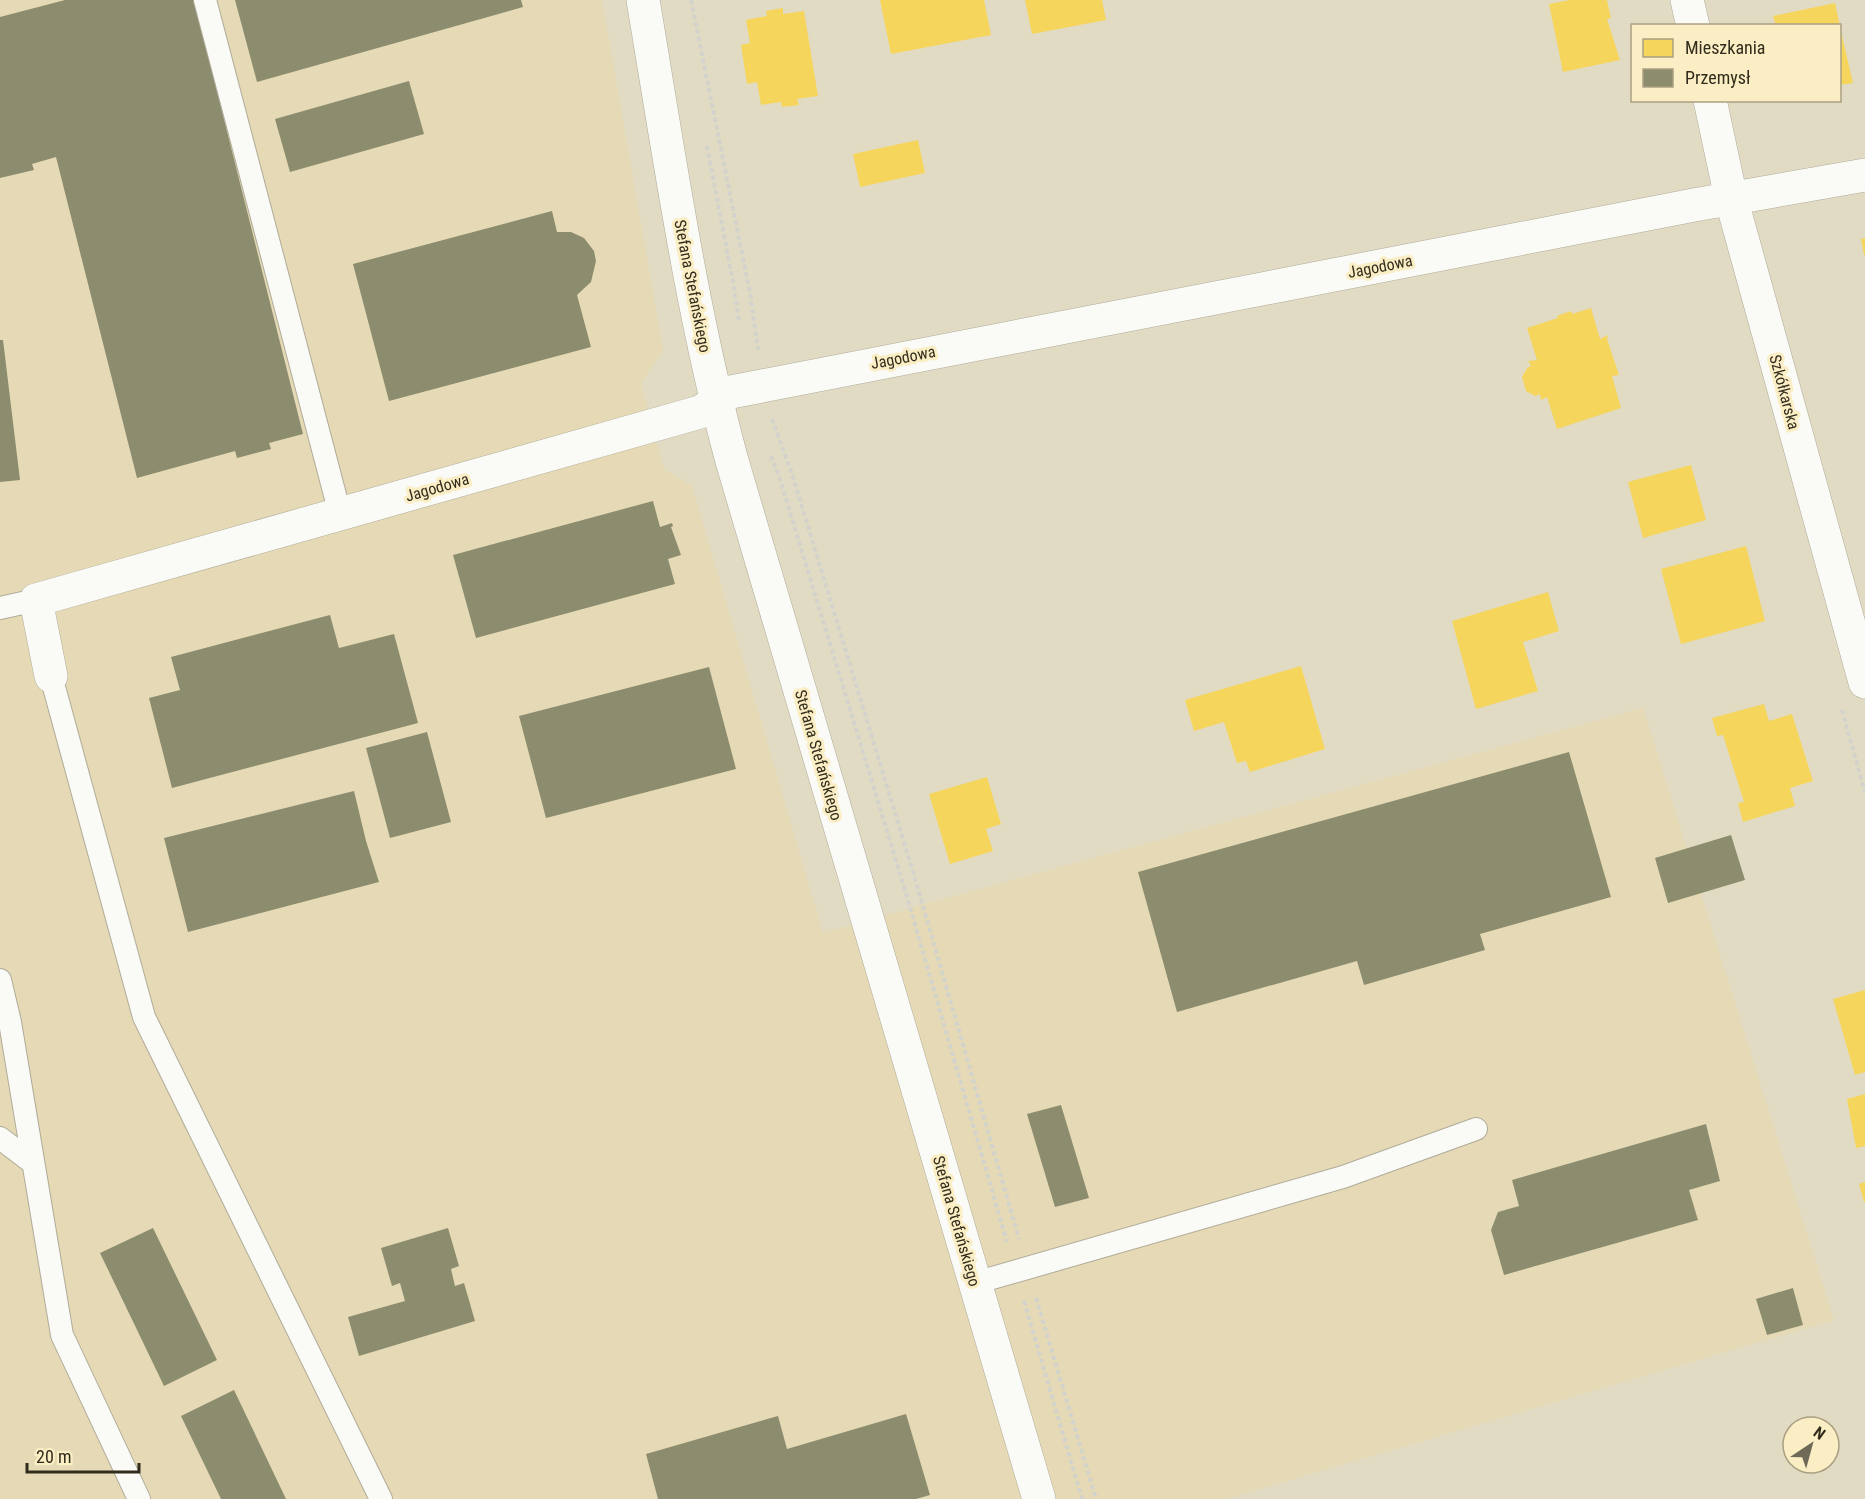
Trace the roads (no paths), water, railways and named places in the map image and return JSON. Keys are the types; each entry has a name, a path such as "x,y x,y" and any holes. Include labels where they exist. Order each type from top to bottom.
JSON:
{"street":[{"name":"Stefana Stefańskiego","path":"643,0 697,313 716,401 1039,1499"},
{"path":"1687,0 1693,24"},
{"name":"Szkółkarska","path":"1710,102 1731,198 1865,682"},
{"name":"Jagodowa","path":"36,600 700,412 731,392 764,384 1731,198 1865,175"},
{"path":"36,600 51,676"}],"lane":[{"path":"205,0 340,514"},
{"path":"0,608 36,600"},
{"path":"51,676 144,1017 381,1499"},
{"path":"0,980 5,1027 33,1163 62,1335 134,1497"},
{"path":"975,1283 1344,1177 1476,1129"},
{"path":"0,1138 33,1163"}]}
